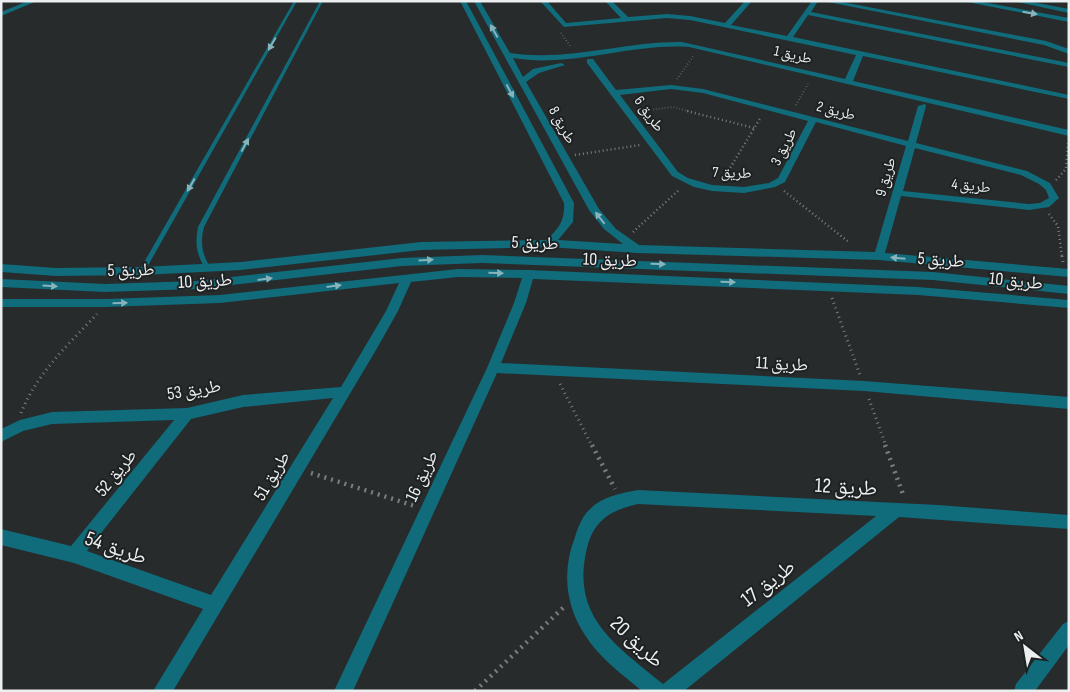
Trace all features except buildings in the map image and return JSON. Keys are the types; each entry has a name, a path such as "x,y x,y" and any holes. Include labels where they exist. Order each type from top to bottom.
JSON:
{"street":[{"path":"1,6 14,1"},
{"path":"1,14 34,1"},
{"name":"طريق 8","path":"463,1 569,203 571,214 568,224 560,235 548,243"},
{"name":"طريق 8","path":"478,1 602,221 623,241 637,249"},
{"path":"543,1 564,24 625,18 680,17 727,25 1069,96"},
{"path":"608,1 625,18"},
{"path":"789,38 815,1"},
{"path":"826,1 1046,44 1069,52"},
{"path":"965,1 1069,20"},
{"path":"1015,1 1069,10"},
{"path":"727,25 747,2"},
{"path":"807,12 1069,65"},
{"name":"طريق 1","path":"508,55 544,60 663,44 680,44 848,82 1068,138"},
{"name":"طريق 1","path":"522,81 536,71 546,68 660,51 696,53 1068,138"},
{"path":"848,82 861,53"},
{"name":"طريق 6","path":"590,61 616,93 675,174 687,182"},
{"name":"طريق 2","path":"616,93 672,87 693,88 1024,173 1046,185"},
{"name":"طريق 9","path":"880,256 922,106"},
{"name":"طريق 3","path":"776,185 782,180 813,120"},
{"name":"طريق 7","path":"687,182 704,187 755,190 776,185"},
{"path":"1041,207 1050,204 1054,198 1046,185"},
{"name":"طريق 4","path":"897,193 1041,207"},
{"name":"طريق 5","path":"1,268 56,272 142,271 207,267 444,245 548,243 637,249 880,256 1067,273"},
{"path":"402,262 405,248"},
{"name":"طريق 5","path":"1,283 105,288 186,286 402,262 482,259 933,276 1069,290"},
{"name":"طريق 10","path":"2,304 220,299 458,273 530,274 918,291 1069,304"},
{"name":"طريق 16","path":"344,690 493,368 530,274"},
{"name":"طريق 51","path":"162,691 216,606 372,347 407,278"},
{"name":"طريق 11","path":"493,368 864,386 1069,403"},
{"name":"طريق 53","path":"1,436 20,426 52,418 187,414 242,401 344,392"},
{"name":"طريق 52","path":"74,556 187,414"},
{"name":"طريق 12","path":"620,501 638,497 938,512 1069,522"},
{"name":"طريق 20","path":"620,501 605,508 591,519 585,531 576,558 573,579 576,596 582,614 591,630 603,645 657,691"},
{"name":"طريق 17","path":"669,691 895,511"},
{"name":"طريق 54","path":"1,537 74,556 216,606"},
{"path":"1023,691 1069,630"}],"lane":[{"path":"142,271 296,1"},
{"path":"207,267 199,255 197,241 201,228 322,1"}],"path":[{"path":"564,24 560,32 579,56"},
{"path":"672,87 696,53"},
{"path":"790,114 810,80"},
{"path":"630,113 673,107 754,128"},
{"path":"718,188 767,108"},
{"path":"1046,185 1060,177 1068,167 1068,138"},
{"path":"564,156 652,143"},
{"path":"623,241 687,182"},
{"path":"776,185 866,256"},
{"path":"1041,207 1058,226 1067,273"},
{"path":"20,426 25,401 31,389 106,303"},
{"path":"553,371 575,409 620,501"},
{"path":"298,469 427,510"},
{"path":"475,691 576,596"}]}
